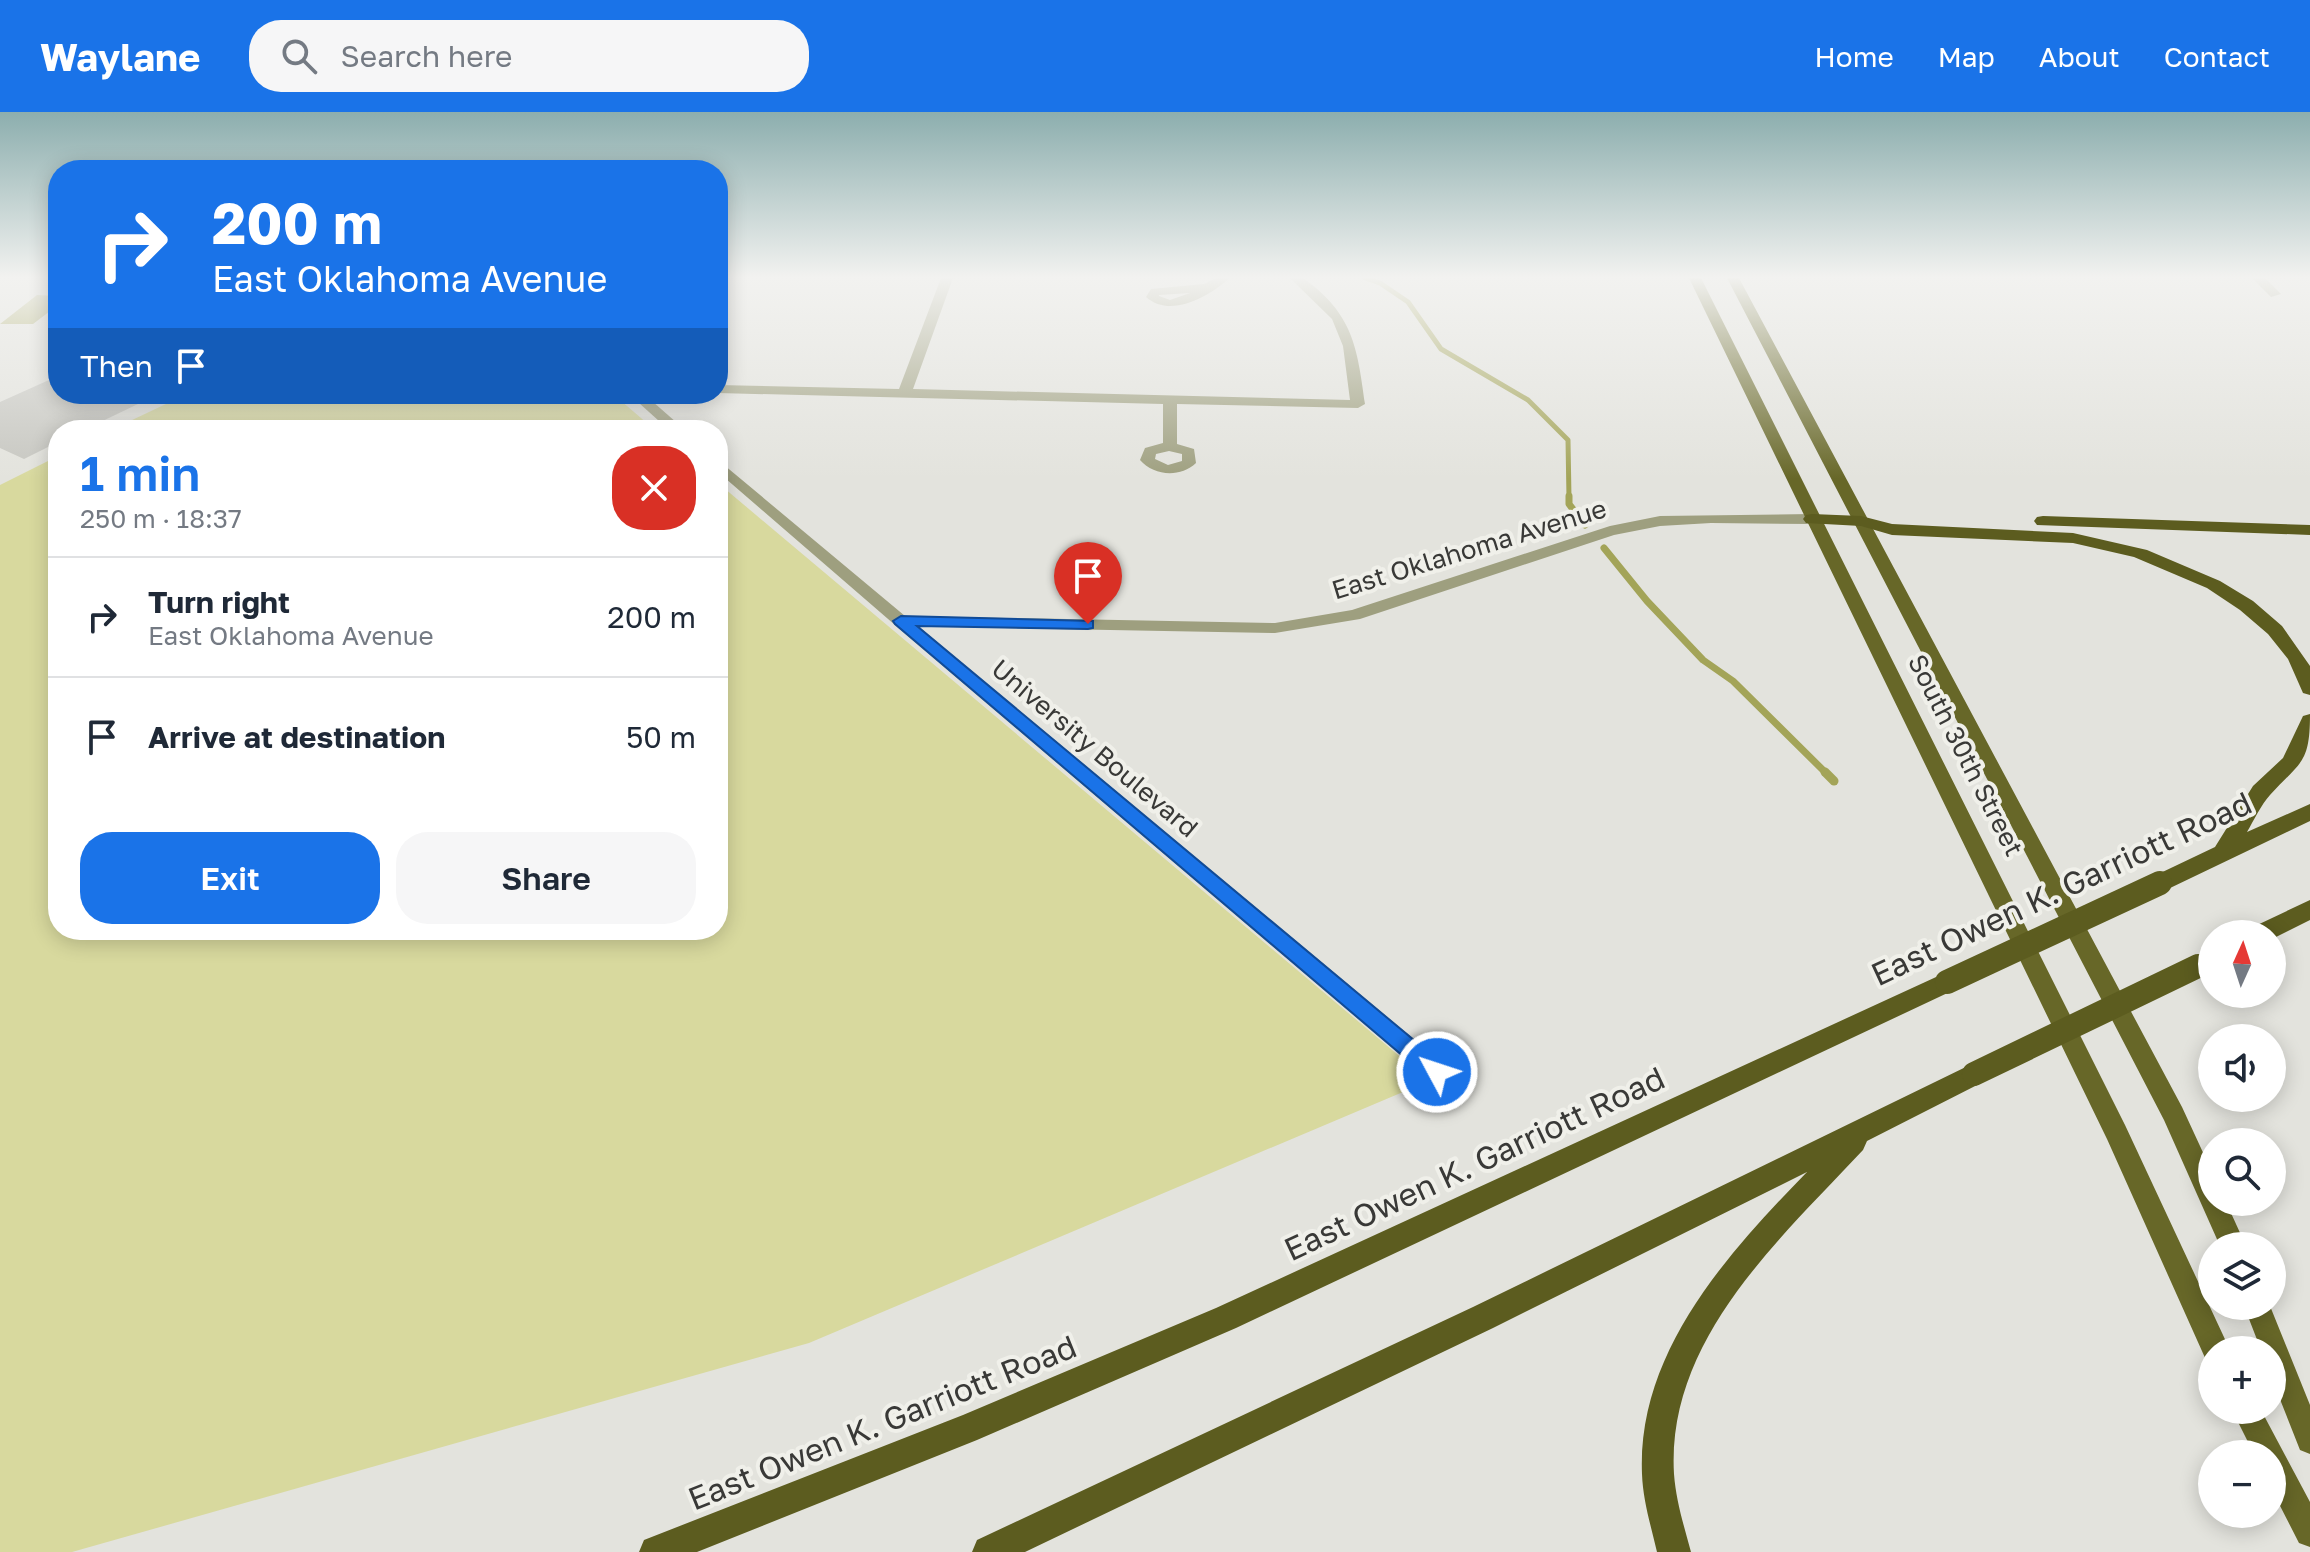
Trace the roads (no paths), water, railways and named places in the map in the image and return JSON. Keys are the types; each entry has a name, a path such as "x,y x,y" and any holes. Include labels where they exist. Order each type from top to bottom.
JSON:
{"highway":[{"path":"1812,519 1862,521 1886,516 2310,530"},
{"path":"1862,521 1892,530 2076,538 2156,559 2207,583 2259,615 2294,653 2306,672 2310,688"},
{"path":"2223,853 2261,791 2292,762 2310,721"},
{"name":"East Owen K. Garriott Road","path":"656,1552 966,1429 1226,1318 2310,812"},
{"path":"2286,921 2310,909"},
{"path":"989,1552 1373,1371 2198,965"},
{"path":"1674,1552 1658,1464 1661,1420 1668,1385 1684,1347 1707,1308 1746,1260 1863,1130"}],"main road":[{"name":"South 30th Street","path":"1728,345 2089,1077 2209,1336"},
{"name":"South 30th Street","path":"1769,345 2174,1115 2198,1169"},
{"path":"2263,1320 2310,1440"},
{"path":"2286,1487 2310,1532"}],"street":[{"path":"904,394 922,345"},
{"path":"728,389 1358,404 1350,345"},
{"path":"1170,402 1170,446"},
{"path":"648,404 666,420"},
{"name":"University Boulevard","path":"728,473 1437,1072"},
{"name":"East Oklahoma Avenue","path":"901,621 1275,628 1354,615 1610,531 1711,518 1812,519"}],"waterway":[{"path":"1438,345 1528,400 1568,440 1569,498"},
{"path":"1569,498 1569,504 1585,525"},
{"path":"1604,548 1647,601 1703,660 1733,681 1827,774"},
{"path":"1827,774 1834,781"}]}
